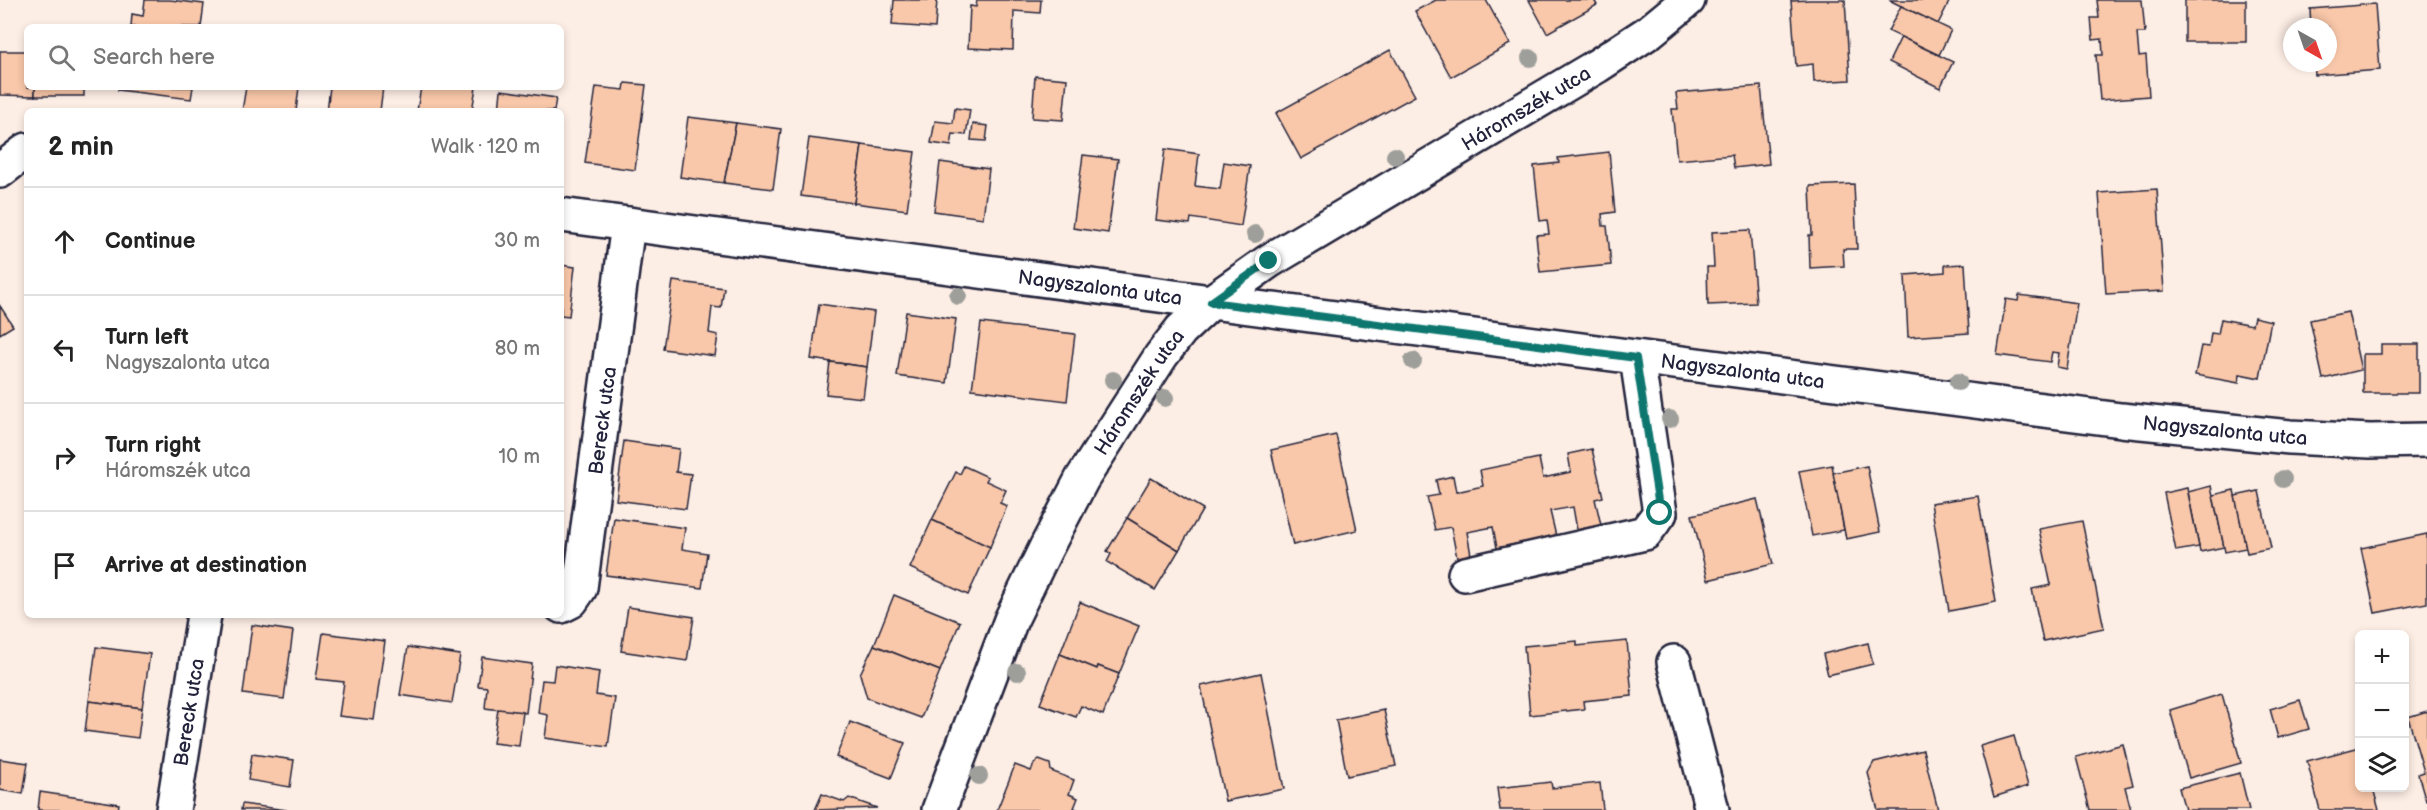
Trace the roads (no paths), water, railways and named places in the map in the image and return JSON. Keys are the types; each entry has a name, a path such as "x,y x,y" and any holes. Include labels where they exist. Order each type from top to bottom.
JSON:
{"street":[{"name":"Háromszék utca","path":"939,810 1011,620 1082,479 1161,356 1181,330 1211,302 1269,261 1597,66 1649,32 1688,0"},
{"path":"0,148 24,149"},
{"path":"0,171 24,151"},
{"name":"Nagyszalonta utca","path":"564,215 1636,358 2222,431 2370,441 2427,440"},
{"name":"Bereck utca","path":"564,604 571,601 580,588 628,224"},
{"path":"1465,574 1645,533 1660,513 1636,358"},
{"name":"Bereck utca","path":"173,810 204,618"},
{"path":"1674,662 1712,810"}]}
